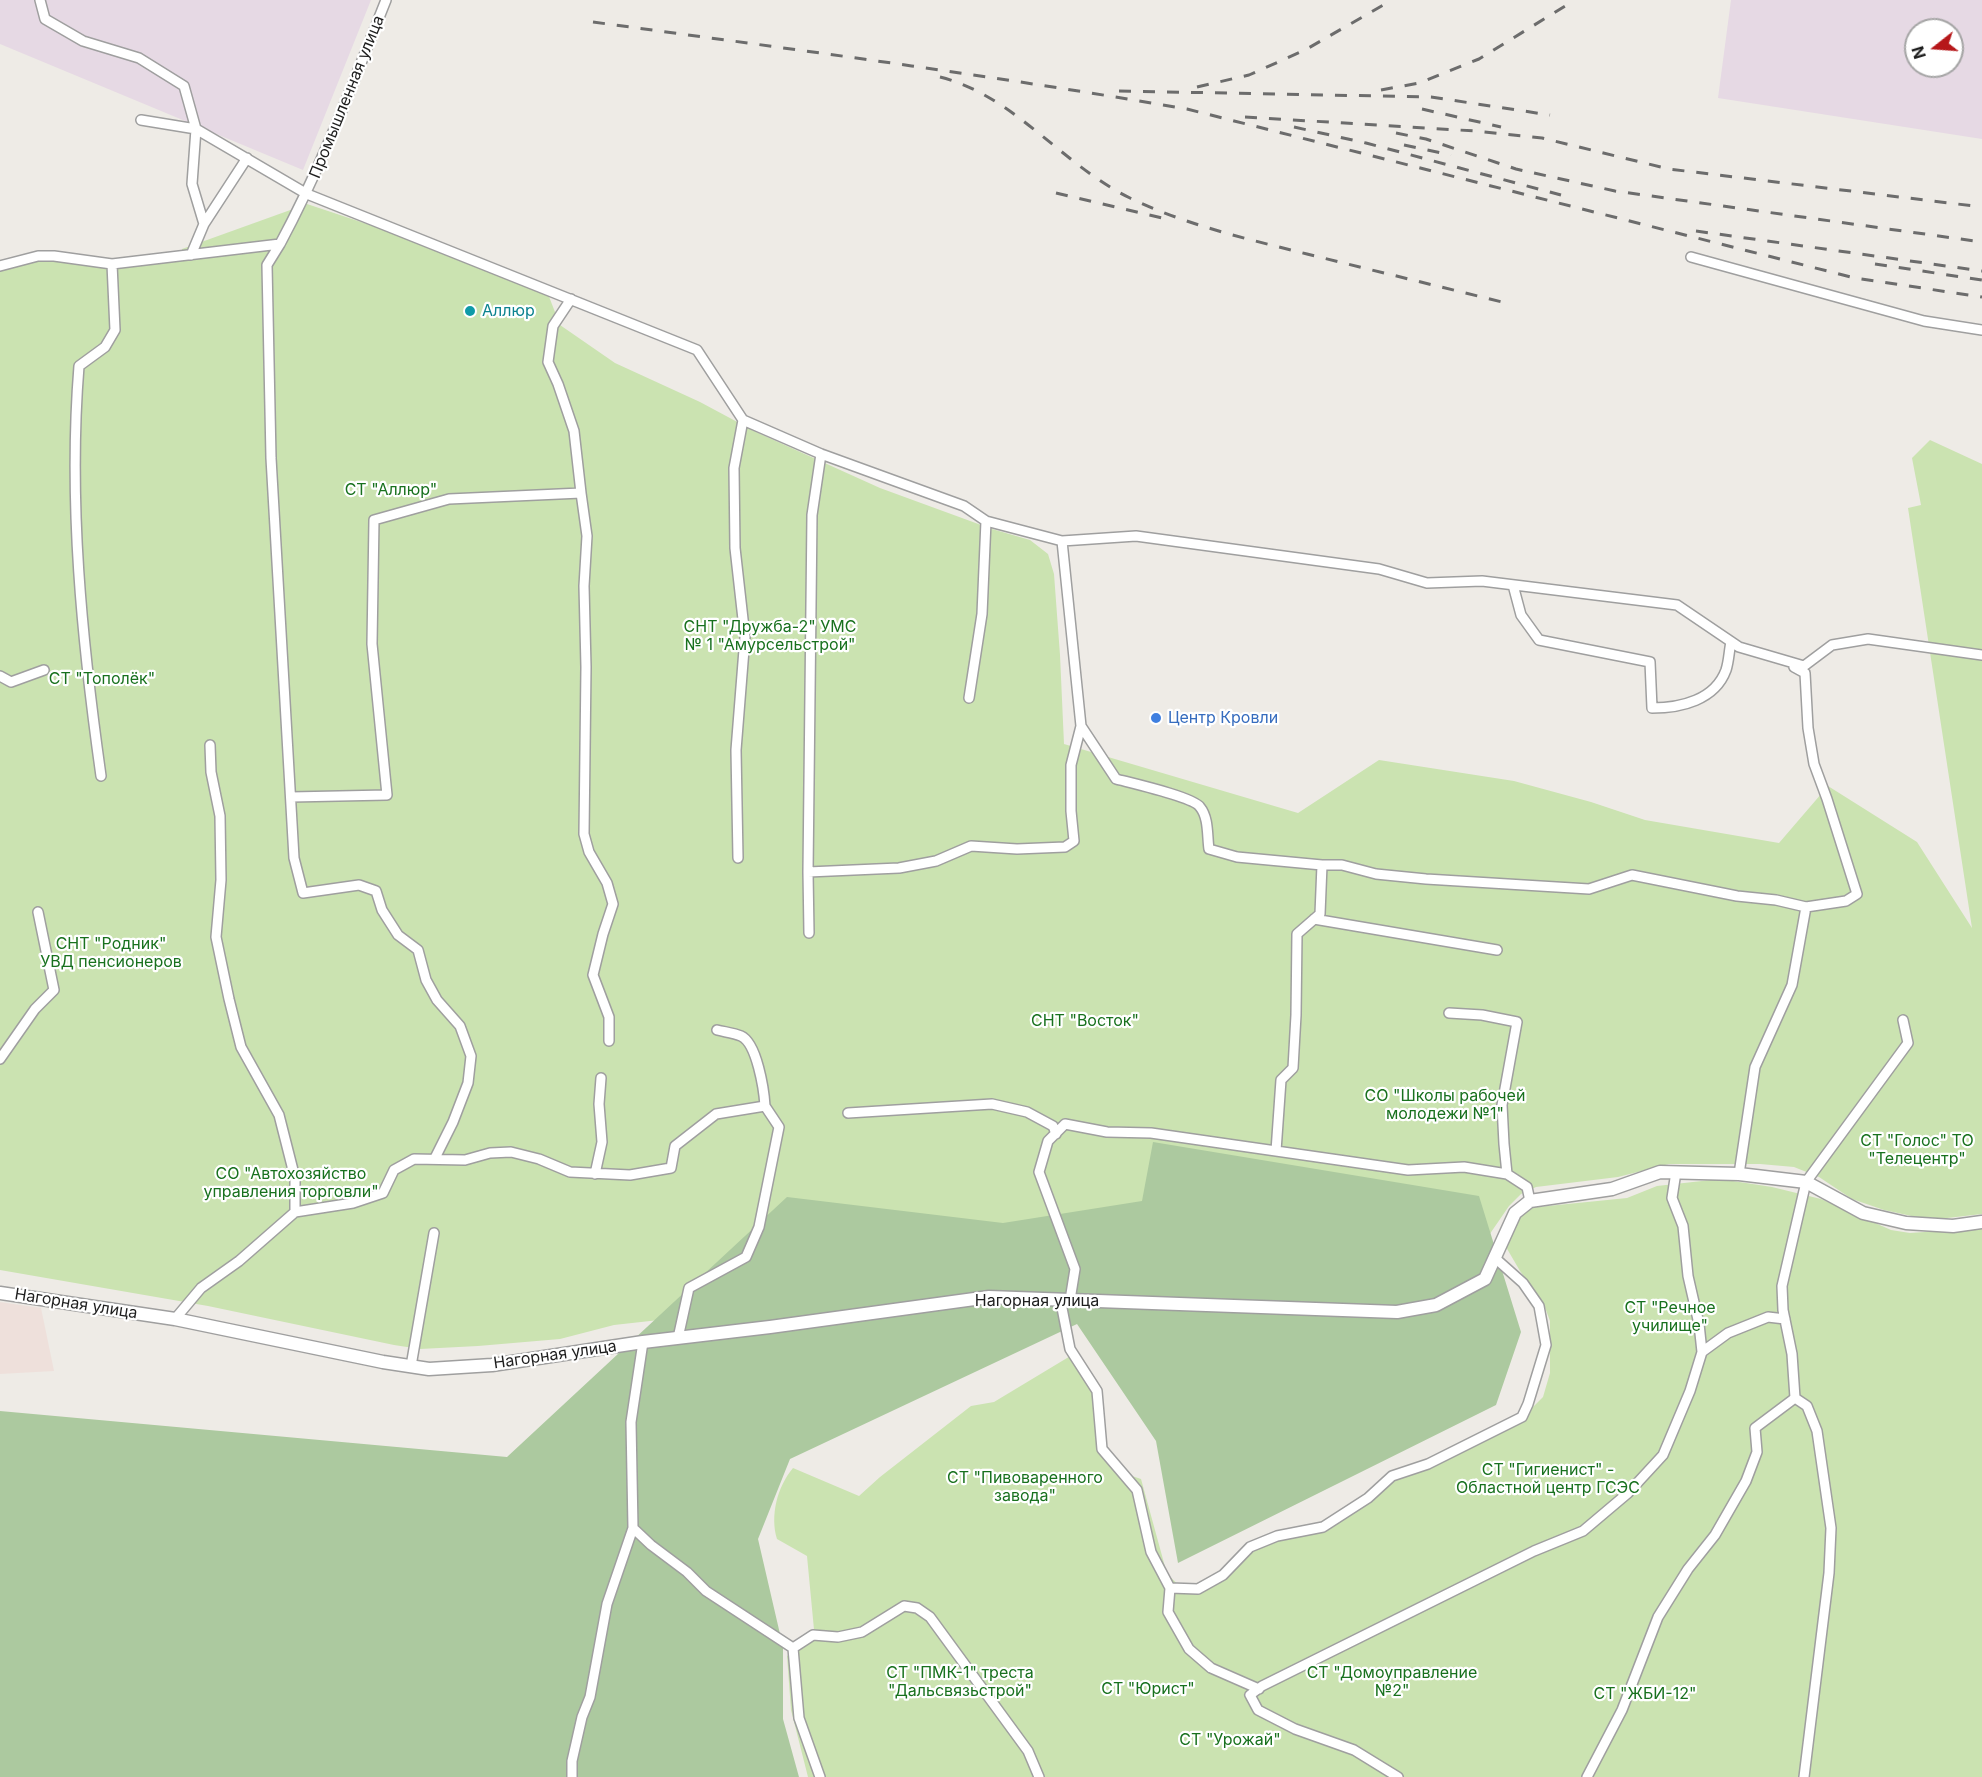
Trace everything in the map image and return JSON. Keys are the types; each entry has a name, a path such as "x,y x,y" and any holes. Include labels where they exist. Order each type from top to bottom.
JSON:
{"street":[{"path":"40,0 45,19 83,41 139,58 184,86 196,129 192,184 204,224"},
{"name":"Промышленная улица","path":"386,0 307,194 267,265 271,458 294,858 303,893 359,885 376,891 382,910 398,935 418,950 426,980 437,1000 460,1026 471,1056 468,1083 453,1122 435,1158"},
{"path":"141,120 196,129 307,194 697,350 742,420 821,454 964,506 986,521 1062,542 1136,536 1379,569 1427,583 1482,580 1677,605 1739,647 1804,666 1832,645 1868,639 1982,655"},
{"path":"191,255 204,224 247,158"},
{"path":"0,266 38,256 112,264 280,244"},
{"path":"1691,257 1924,321 1982,330"},
{"path":"101,776 88,686 75,501 75,416 79,366 105,347 115,330 112,264"},
{"path":"571,299 553,326 548,362 574,430 587,536 584,586 586,667 584,834 589,852 607,883 613,904 593,975 609,1017 609,1041"},
{"path":"738,858 736,750 745,637 735,548 734,468 742,420"},
{"path":"809,933 812,515 821,454"},
{"path":"291,797 387,795 372,645 374,520 449,499 581,493"},
{"path":"969,698 982,614 986,521"},
{"path":"808,872 899,868 936,861 971,846 1017,849 1065,847 1074,840 1071,811 1071,765 1081,726 1062,542"},
{"path":"1513,585 1521,615 1539,640 1650,662 1652,708 1671,708 1696,702 1714,688 1726,671 1731,642"},
{"path":"1081,726 1116,779 1200,806 1205,819 1209,849 1238,857 1342,865 1376,874 1425,879 1589,889 1632,875 1806,907 1846,901 1857,894 1814,764 1808,728 1806,673 1785,661"},
{"path":"0,676 10,682 44,670"},
{"path":"210,745 211,772 220,816 221,880 216,937 241,1047 279,1115 296,1178 295,1212"},
{"path":"1276,1150 1281,1080 1293,1068 1297,934 1320,914 1322,865"},
{"path":"1739,1174 1755,1067 1792,985 1806,907"},
{"path":"0,1059 35,1009 54,990 38,912"},
{"path":"1314,919 1497,950"},
{"path":"1449,1013 1482,1015 1517,1022 1502,1105 1503,1144 1508,1174"},
{"path":"1795,1398 1792,1354 1785,1319 1782,1286 1806,1182 1908,1043 1903,1020"},
{"path":"678,1338 689,1288 746,1257 759,1227 779,1127 765,1106 764,1090 751,1045 742,1036 717,1030"},
{"path":"595,1174 602,1142 599,1104 601,1077"},
{"path":"848,1113 992,1104 1028,1112 1053,1126 1056,1134"},
{"path":"175,1319 201,1288 238,1261 295,1212 353,1203 382,1193 394,1170 414,1159 465,1160 490,1153 511,1152 538,1159 570,1172 630,1175 671,1168 675,1146 716,1114 765,1106"},
{"path":"1259,1689 1211,1668 1189,1649 1168,1612 1170,1588 1151,1552 1137,1490 1102,1449 1097,1391 1070,1349 1062,1308 1067,1300 1075,1269 1039,1172 1048,1142 1065,1124 1107,1132 1151,1133 1408,1170 1464,1167 1508,1174 1527,1187 1530,1201 1612,1189 1660,1172 1739,1174 1806,1182 1863,1214 1906,1223 1953,1226 1982,1222"},
{"path":"1398,1777 1354,1750 1295,1729 1258,1710 1250,1695 1534,1551 1583,1531 1628,1493 1664,1455 1690,1391 1702,1352 1699,1324 1688,1276 1683,1227 1672,1198 1676,1172"},
{"name":"Нагорная улица","path":"0,1293 175,1319 429,1369 492,1365 643,1342 770,1328 989,1297 1396,1312 1436,1305 1485,1279 1515,1213 1530,1201"},
{"path":"411,1366 434,1233"},
{"path":"1170,1588 1197,1589 1223,1575 1250,1547 1277,1536 1323,1527 1368,1498 1392,1476 1428,1464 1522,1417 1546,1345 1539,1306 1523,1283 1495,1258"},
{"path":"1702,1352 1728,1333 1768,1317 1785,1319"},
{"path":"572,1777 572,1761 582,1717 590,1696 607,1604 633,1528 631,1422 643,1342"},
{"path":"1587,1777 1622,1710 1658,1617 1688,1569 1715,1535 1746,1481 1756,1452 1755,1428 1795,1398"},
{"path":"1795,1398 1807,1406 1817,1431 1831,1528 1829,1573 1804,1777"},
{"path":"633,1528 651,1545 687,1572 706,1591 793,1648"},
{"path":"793,1648 813,1635 838,1637 862,1632 904,1605 917,1608 930,1617 1028,1751 1039,1777"},
{"path":"793,1648 799,1718 820,1777"}],"shaded area":[{"path":"0,0 371,0 303,170 0,44"},
{"path":"1731,0 1982,0 1982,139 1718,98"},
{"path":"0,1302 41,1308 54,1371 0,1374"}],"green space":[{"path":"307,204 379,228 548,294 560,325 615,363 700,402 756,432 880,488 992,529 1030,540 1048,554 1054,574 1064,744 1298,813 1379,760 1514,781 1591,802 1645,820 1779,843 1828,786 1917,842 1972,928 1908,508 1921,505 1912,458 1930,440 1982,464 1982,1214 1930,1220 1884,1210 1852,1199 1819,1177 1794,1167 1760,1164 1669,1164 1618,1177 1536,1187 1521,1194 1509,1206 1472,1260 695,1316 614,1325 560,1339 420,1349 208,1306 0,1270 0,269 50,258 103,268 182,260 182,249"},
{"path":"1153,1142 1479,1196 1521,1332 1496,1405 1178,1563 1156,1441 1077,1324 790,1459 758,1539 783,1647 783,1719 799,1777 0,1777 0,1411 507,1457 787,1197 1003,1223 1142,1201"},
{"path":"1720,1179 1772,1187 1821,1199 1891,1230 1910,1233 1982,1228 1982,1777 808,1777 791,1710 787,1656 815,1640 807,1556 777,1539 774,1521 779,1493 793,1468 859,1496 971,1406 994,1402 1077,1352 1101,1388 1105,1444 1112,1456 1129,1475 1141,1479 1167,1574 1185,1591 1195,1592 1266,1542 1318,1531 1389,1482 1460,1448 1496,1435 1522,1418 1543,1397 1550,1373 1550,1321 1543,1302 1506,1247 1514,1226 1528,1208 1627,1198 1657,1186"}],"railway":[{"path":"1197,87 1249,75 1305,50 1392,0"},
{"path":"1381,90 1419,83 1479,59 1575,0"},
{"path":"593,22 816,52 1187,109 1855,278 1982,297"},
{"path":"940,77 967,86 992,99 1105,184 1151,208 1239,237 1502,302"},
{"path":"1119,91 1431,97 1550,115"},
{"path":"1422,109 1501,127"},
{"path":"1245,117 1475,131 1542,138 1669,169 1982,207"},
{"path":"1294,127 1366,143 1561,195"},
{"path":"1396,133 1426,139 1516,169 1615,191 1982,242"},
{"path":"1404,145 1451,155"},
{"path":"1056,193 1162,218"},
{"path":"1696,231 1982,271"},
{"path":"1875,264 1982,280"}],"place":[{"name":"Аллюр","path":"470,311"},
{"name":"Центр Кровли","path":"1156,718"}],"park label":[{"name":"СТ \"Аллюр\"","path":"391,490"},
{"name":"СНТ \"Дружба-2\" УМС № 1 \"Амурсельстрой\"","path":"770,636"},
{"name":"СТ \"Тополёк\"","path":"102,679"},
{"name":"СНТ \"Родник\" УВД пенсионеров","path":"111,953"},
{"name":"СНТ \"Восток\"","path":"1085,1021"},
{"name":"СО \"Школы рабочей молодежи №1\"","path":"1445,1105"},
{"name":"СТ \"Голос\" ТО \"Телецентр\"","path":"1917,1150"},
{"name":"СО \"Автохозяйство управления торговли\"","path":"291,1183"},
{"name":"СТ \"Речное училище\"","path":"1670,1317"},
{"name":"СТ \"Гигиенист\" - Областной центр ГСЭС","path":"1548,1479"},
{"name":"СТ \"Пивоваренного завода\"","path":"1025,1487"},
{"name":"СТ \"ПМК-1\" треста \"Дальсвязьстрой\"","path":"960,1682"},
{"name":"СТ \"Домоуправление №2\"","path":"1392,1682"},
{"name":"СТ \"Юрист\"","path":"1148,1689"},
{"name":"СТ \"ЖБИ-12\"","path":"1645,1694"},
{"name":"СТ \"Урожай\"","path":"1230,1740"}]}
